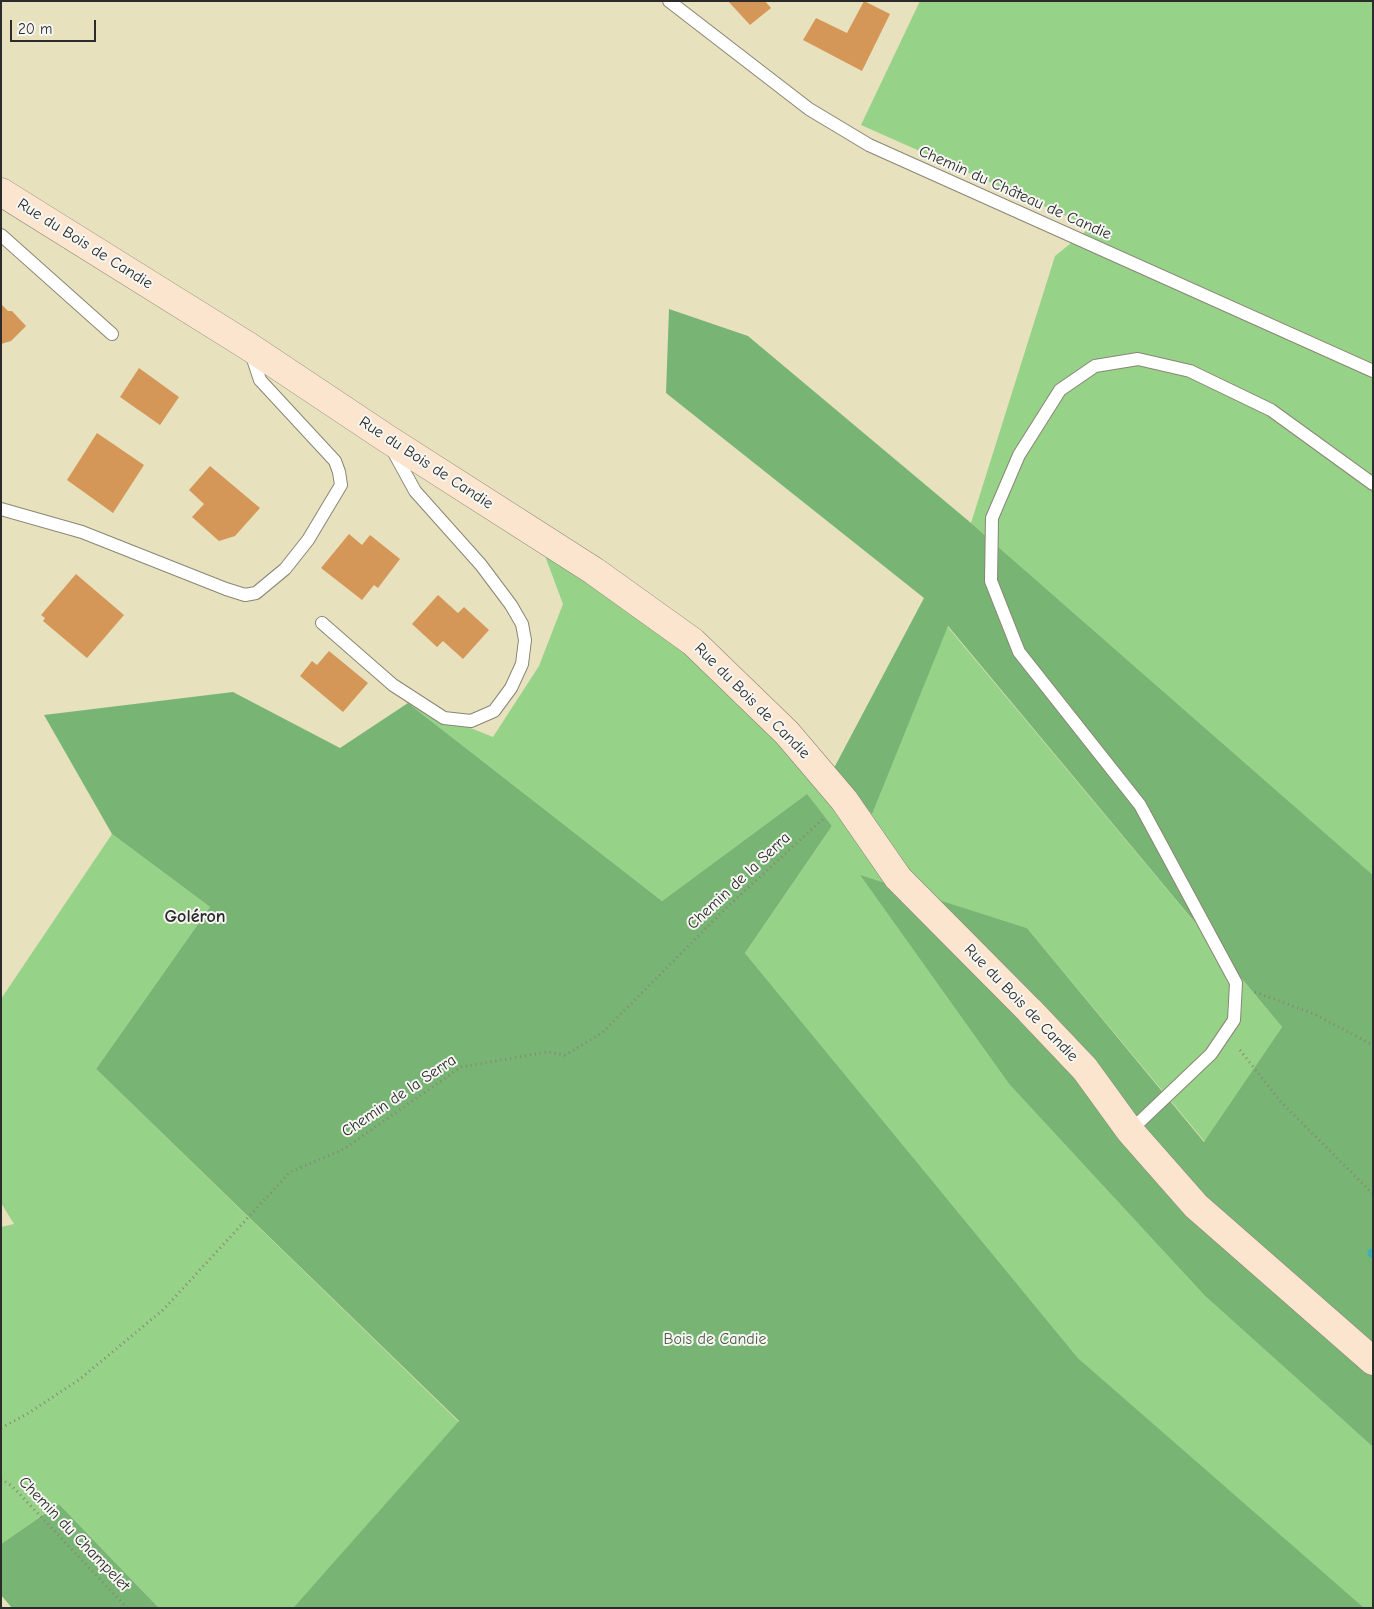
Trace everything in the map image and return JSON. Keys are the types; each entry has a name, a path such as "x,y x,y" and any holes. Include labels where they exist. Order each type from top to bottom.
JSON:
{"street":[{"name":"Rue du Bois de Candie","path":"1,192 248,346 386,438 594,571 693,642 787,733 844,800 898,878 1085,1069 1130,1131 1196,1206 1373,1361"}],"lane":[{"name":"Chemin du Château de Candie","path":"669,1 809,109 869,145 1373,371"},
{"path":"1,235 112,334"},
{"path":"1,509 82,532 245,595 256,593 270,584 285,570 308,540 341,485 340,472 335,460 260,380 248,346"},
{"path":"1130,1131 1211,1054 1234,1020 1236,983 1140,805 1019,652 991,581 992,518 1019,455 1060,390 1096,366 1138,359 1190,371 1271,410 1373,484"},
{"path":"322,624 393,685 444,718 471,721 494,711 511,688 522,664 525,640 522,624 481,565 415,491 386,438"}],"path":[{"name":"Chemin de la Serra","path":"1,1428 27,1414 80,1379 164,1309 290,1172 344,1148 461,1066 547,1052 565,1055 602,1033 724,910 844,800"},
{"path":"1236,983 1314,1014 1373,1045"},
{"path":"1227,1030 1248,1061 1280,1101 1373,1194"},
{"name":"Chemin du Champelet","path":"1,1479 12,1486 127,1608"}],"green space":[{"path":"920,1 1373,1 1373,875 971,523 1055,256 1091,227 861,125"},
{"path":"669,309 748,336 971,523 1373,875 1373,1447 1205,1296 1009,1084 860,875 1027,928 1204,1142 1282,1027 948,626 872,814 834,768 924,598 666,393"},
{"path":"529,513 834,768 947,626 1282,1027 1205,1142 1027,928 861,876 1009,1084 1205,1296 1373,1447 1373,1608 1363,1608 1078,1358 745,953 832,826 806,795 662,901 408,703 493,737 539,666 563,604"},
{"name":"Bois de Candie","path":"233,692 340,748 408,703 662,901 807,794 832,826 745,953 1078,1358 1364,1608 293,1608 459,1421 96,1069 210,907 112,834 44,715"},
{"path":"112,834 210,907 96,1069 459,1422 293,1608 159,1608 59,1504 1,1544 1,1227 14,1224 1,1203 1,999"},
{"path":"59,1504 159,1608 12,1608 1,1595 1,1544"}],"building":[{"path":"728,1 765,1 771,8 750,25"},
{"path":"864,1 890,14 862,71 803,40 816,18 847,33"},
{"path":"1,304 8,311 12,311 26,326 11,341 1,344"},
{"path":"139,368 179,397 160,425 120,397"},
{"path":"97,433 144,465 113,513 67,480"},
{"path":"210,466 260,508 235,536 219,541 192,517 204,504 189,490"},
{"path":"349,534 362,545 370,535 400,559 378,588 374,585 362,600 321,568"},
{"path":"76,574 124,615 87,658 43,621 45,618 41,615"},
{"path":"438,595 458,613 464,607 489,630 463,659 443,641 437,647 412,624"},
{"path":"329,651 368,683 343,712 300,676 312,661 317,665"}],"district":[{"name":"Goléron","path":"195,917"}]}
